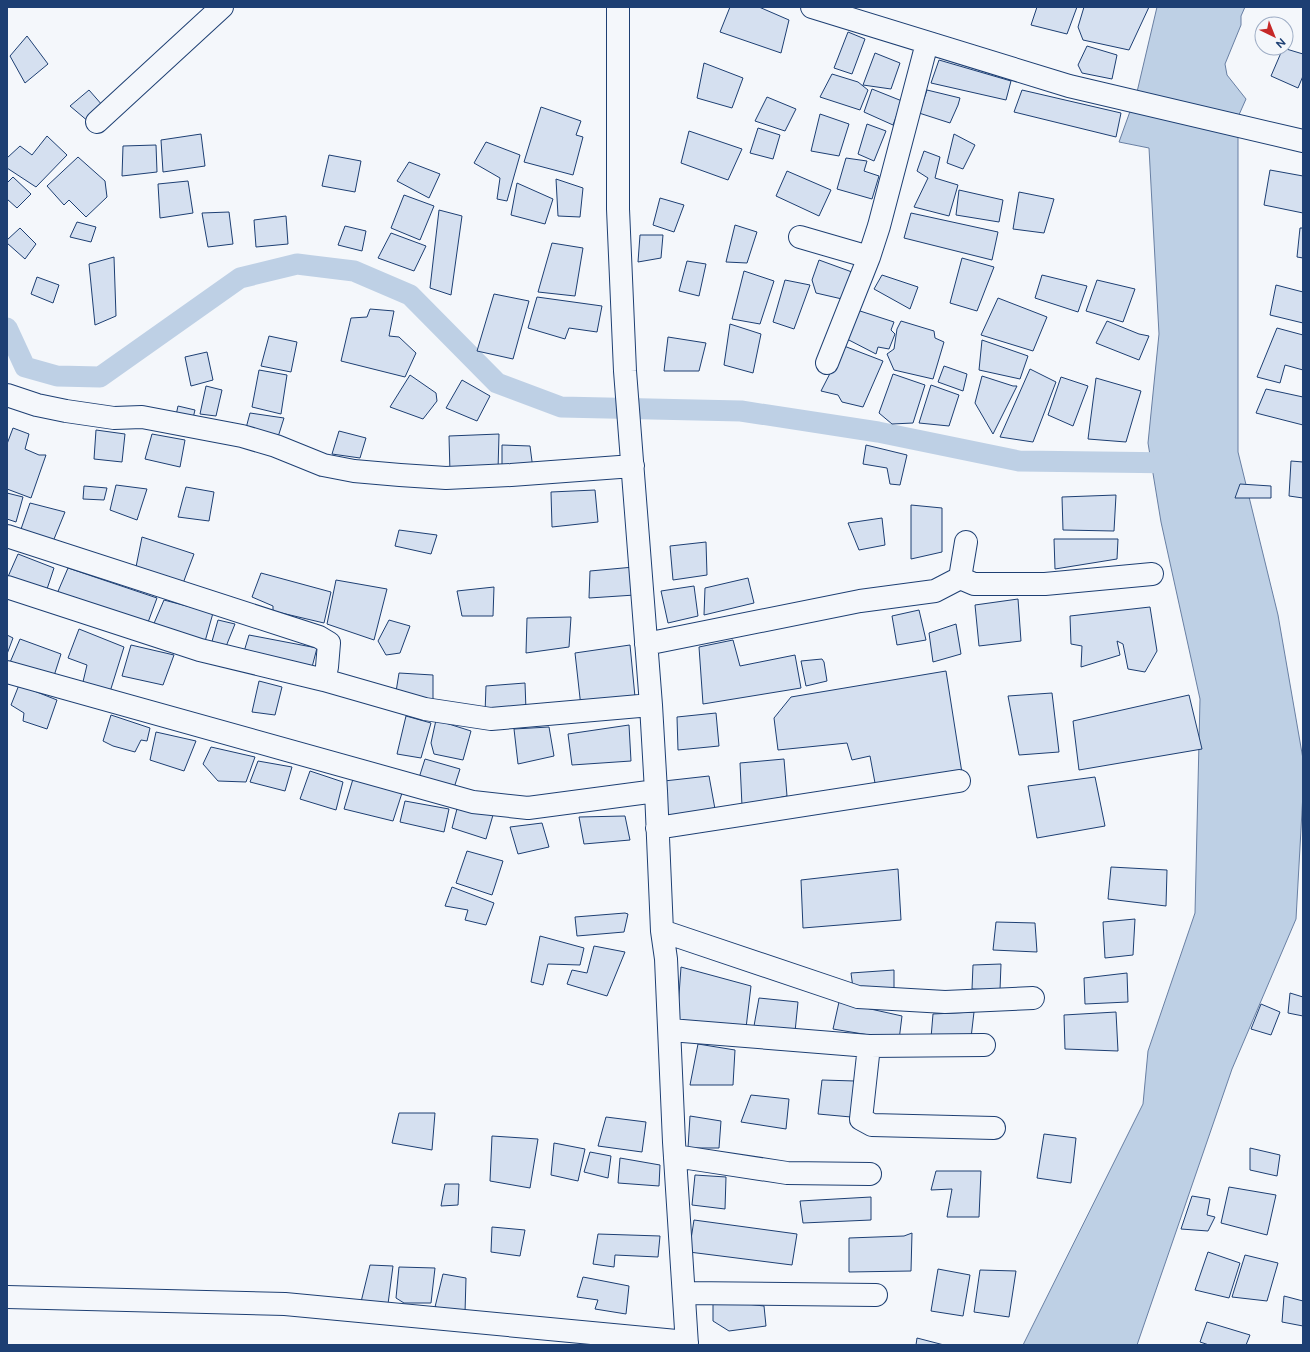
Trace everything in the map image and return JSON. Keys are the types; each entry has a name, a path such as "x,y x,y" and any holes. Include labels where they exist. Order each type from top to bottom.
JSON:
{"street":[{"path":"97,122 222,7"},
{"path":"7,1297 285,1304 687,1343 675,1156 666,959 662,931 651,705 625,371 618,209 618,7"},
{"path":"812,7 1069,86 1300,140"},
{"path":"827,363 869,257 879,226 927,43"},
{"path":"800,237 869,257"},
{"path":"7,395 37,405 66,411 114,418 142,417 242,436 276,446 324,465 354,471 446,478 633,463"},
{"path":"7,536 319,637 329,643 327,667 324,680"},
{"path":"960,578 966,542"},
{"path":"960,578 974,584 1045,584 1152,574"},
{"path":"646,644 860,601 935,592 960,578"},
{"path":"7,587 200,650 324,680 426,709 491,719 651,705"},
{"path":"7,672 472,802 528,808 656,791"},
{"path":"657,828 958,781"},
{"path":"662,931 858,997 945,1002 1033,998"},
{"path":"670,1030 869,1046 984,1045"},
{"path":"869,1046 861,1119 872,1125 994,1128"},
{"path":"675,1156 787,1173 870,1174"},
{"path":"684,1293 876,1295"}],"water":[{"path":"1157,7 1245,7 1241,16 1241,25 1225,64 1227,75 1246,99 1238,117 1238,452 1278,615 1303,759 1303,793 1296,919 1232,1069 1137,1345 1023,1345 1143,1104 1148,1051 1195,913 1200,699 1161,522 1148,443 1159,334 1149,148 1119,142 1137,92"}],"building":[{"path":"730,7 759,7 789,20 781,53 720,32"},
{"path":"1037,7 1077,7 1067,34 1031,25"},
{"path":"1084,7 1149,7 1129,50 1083,40 1078,27"},
{"path":"848,32 865,39 852,74 834,68"},
{"path":"27,36 48,64 25,83 10,56"},
{"path":"1087,46 1117,55 1112,79 1082,73 1078,65"},
{"path":"1294,51 1303,54 1303,76 1298,88 1271,76 1280,56 1294,56"},
{"path":"875,53 900,63 891,89 863,85"},
{"path":"939,60 1011,81 1006,100 931,83"},
{"path":"704,63 743,78 732,108 697,98"},
{"path":"832,74 858,82 868,90 860,110 820,97"},
{"path":"872,89 902,101 893,125 864,112"},
{"path":"89,90 103,106 89,122 70,106"},
{"path":"927,90 960,98 950,123 919,113"},
{"path":"1022,90 1121,113 1116,137 1014,112"},
{"path":"767,97 796,109 785,131 755,121"},
{"path":"541,107 581,121 576,135 583,137 573,175 524,162"},
{"path":"820,114 849,124 839,156 811,151"},
{"path":"867,124 886,131 874,161 858,154"},
{"path":"758,128 780,135 773,159 750,153"},
{"path":"689,131 742,149 728,180 681,163"},
{"path":"201,134 205,166 163,172 161,140"},
{"path":"954,134 975,145 963,169 947,163"},
{"path":"47,136 67,155 36,187 7,168 7,158 20,146 32,155"},
{"path":"486,142 520,155 507,201 497,199 500,178 474,163"},
{"path":"156,145 157,172 122,176 123,146"},
{"path":"924,151 940,157 935,178 958,185 949,216 914,207 928,178 917,171"},
{"path":"329,155 361,161 355,192 322,186"},
{"path":"78,157 105,181 107,197 86,217 69,200 64,205 47,186"},
{"path":"846,158 867,161 864,171 879,176 872,199 837,189"},
{"path":"409,162 440,174 429,198 397,181"},
{"path":"1270,170 1303,176 1303,213 1264,205"},
{"path":"787,171 831,190 819,216 776,196"},
{"path":"13,177 31,194 17,208 7,199 7,183"},
{"path":"556,179 583,188 580,217 558,216"},
{"path":"188,181 193,213 160,218 158,184"},
{"path":"517,183 553,199 545,224 511,215"},
{"path":"959,190 1003,200 999,222 956,215"},
{"path":"1019,192 1054,199 1044,233 1013,229"},
{"path":"404,195 434,206 420,240 391,228"},
{"path":"660,198 684,205 674,232 653,225"},
{"path":"439,210 462,216 451,295 430,288"},
{"path":"229,212 233,244 208,247 202,213"},
{"path":"911,213 998,232 992,260 904,238"},
{"path":"286,216 288,244 256,247 254,220"},
{"path":"77,222 96,227 91,242 70,237"},
{"path":"735,225 757,232 747,263 726,262"},
{"path":"345,226 366,231 362,251 338,245"},
{"path":"20,228 36,244 25,259 7,243 7,240"},
{"path":"1300,228 1303,228 1303,258 1297,257"},
{"path":"391,233 426,246 414,271 378,258"},
{"path":"640,235 663,235 661,258 638,262"},
{"path":"552,243 583,248 575,296 538,292"},
{"path":"114,257 116,316 95,325 89,264"},
{"path":"962,258 994,267 977,311 950,303"},
{"path":"819,260 852,272 842,299 816,293 812,280"},
{"path":"687,261 706,264 699,296 679,291"},
{"path":"744,271 774,281 760,324 732,319"},
{"path":"882,275 918,287 910,309 874,289"},
{"path":"1042,275 1087,286 1078,312 1035,298"},
{"path":"37,277 59,285 53,303 31,294"},
{"path":"785,280 810,285 794,329 773,322"},
{"path":"1097,280 1135,289 1123,322 1086,311"},
{"path":"1276,285 1303,292 1303,323 1270,315"},
{"path":"494,294 529,301 513,359 477,351"},
{"path":"537,297 602,306 597,332 569,328 565,339 528,328"},
{"path":"998,298 1047,317 1033,351 981,335"},
{"path":"370,309 394,311 389,336 399,337 416,353 405,377 341,361 351,318 367,317"},
{"path":"857,310 894,322 891,330 895,334 889,349 878,347 876,354 845,338"},
{"path":"901,321 934,331 935,338 944,342 933,379 894,370 887,354 894,349 897,329"},
{"path":"1107,321 1139,334 1149,336 1139,360 1096,343"},
{"path":"730,324 761,334 753,373 724,365"},
{"path":"1277,328 1303,335 1303,370 1285,365 1280,383 1257,377"},
{"path":"269,336 297,342 291,372 261,366"},
{"path":"668,337 706,343 699,371 664,371"},
{"path":"982,340 1028,356 1020,379 979,370"},
{"path":"844,346 883,361 863,407 842,402 838,395 821,391"},
{"path":"207,352 213,380 191,386 185,357"},
{"path":"944,366 967,374 963,391 938,382"},
{"path":"1030,369 1056,382 1033,442 1000,437"},
{"path":"259,370 287,375 281,414 252,407"},
{"path":"893,374 925,385 913,423 892,424 879,413"},
{"path":"410,375 436,393 437,401 423,419 390,407"},
{"path":"982,376 1017,386 993,434 975,403"},
{"path":"1061,377 1088,386 1073,426 1048,415"},
{"path":"1096,378 1141,391 1126,442 1088,439"},
{"path":"462,380 490,396 477,421 446,408"},
{"path":"931,385 959,395 949,426 919,423"},
{"path":"206,386 222,390 216,416 200,414"},
{"path":"1266,389 1303,397 1303,425 1256,413"},
{"path":"178,406 195,410 192,422 175,420"},
{"path":"250,413 284,418 278,437 245,432"},
{"path":"13,428 29,434 25,449 39,455 46,455 31,498 7,489 7,444"},
{"path":"96,430 125,434 122,462 94,459"},
{"path":"339,431 366,438 360,458 332,454"},
{"path":"152,434 185,440 180,467 145,459"},
{"path":"499,434 498,470 450,473 449,436"},
{"path":"502,445 530,446 533,469 502,470"},
{"path":"866,445 907,455 900,485 890,484 887,468 863,464"},
{"path":"1291,461 1303,462 1303,498 1289,496"},
{"path":"1240,484 1271,486 1271,498 1235,498"},
{"path":"116,485 147,489 137,520 110,510"},
{"path":"84,486 107,488 104,500 83,499"},
{"path":"186,487 214,492 209,521 178,517"},
{"path":"595,490 598,522 552,527 551,492"},
{"path":"7,493 23,497 16,522 7,519"},
{"path":"1116,495 1114,531 1063,530 1062,497"},
{"path":"30,503 65,512 52,544 20,532"},
{"path":"911,505 942,508 942,552 911,559"},
{"path":"882,518 885,545 859,550 848,523"},
{"path":"399,530 437,535 431,554 395,546"},
{"path":"142,537 194,554 182,586 135,572"},
{"path":"1054,539 1118,539 1117,559 1055,569"},
{"path":"706,542 707,575 673,580 670,546"},
{"path":"18,554 54,568 45,595 7,579"},
{"path":"634,567 635,595 589,598 590,571"},
{"path":"68,568 157,598 147,625 56,596"},
{"path":"261,573 331,592 324,623 273,611 273,606 252,597"},
{"path":"748,578 754,603 704,615 705,588"},
{"path":"336,580 387,589 374,640 327,624"},
{"path":"694,586 698,616 668,623 661,591"},
{"path":"494,587 493,616 462,616 457,591"},
{"path":"1018,599 1021,641 979,646 975,605"},
{"path":"164,600 213,613 204,645 152,628"},
{"path":"1150,607 1157,651 1145,672 1128,669 1123,644 1117,641 1120,655 1081,667 1082,646 1071,644 1070,616"},
{"path":"919,610 926,640 897,645 892,616"},
{"path":"571,617 569,647 526,653 527,618"},
{"path":"218,620 235,624 225,649 211,645"},
{"path":"389,620 410,626 400,653 386,655 378,641"},
{"path":"956,624 961,654 933,662 929,633"},
{"path":"79,629 124,647 109,695 82,686 87,665 68,658"},
{"path":"7,635 13,638 7,654"},
{"path":"249,635 317,648 311,671 243,655"},
{"path":"20,639 61,654 53,679 8,667"},
{"path":"733,640 740,666 795,655 801,688 703,704 699,647"},
{"path":"131,645 174,655 163,685 122,676"},
{"path":"630,645 635,697 581,707 575,653"},
{"path":"822,659 824,662 827,681 806,686 801,661"},
{"path":"946,671 962,773 875,783 870,756 852,760 847,743 778,750 774,718 791,697"},
{"path":"399,673 433,675 433,700 395,698"},
{"path":"259,681 282,687 275,715 252,712"},
{"path":"525,683 526,710 485,713 486,686"},
{"path":"19,685 57,700 47,729 23,721 24,713 11,705"},
{"path":"1052,693 1059,752 1019,755 1008,696"},
{"path":"1189,695 1202,749 1079,770 1073,721"},
{"path":"716,713 719,746 678,750 677,717"},
{"path":"111,715 150,728 147,741 141,740 135,752 113,746 103,741"},
{"path":"406,716 431,723 421,758 397,754"},
{"path":"436,720 471,731 463,760 434,754 431,743"},
{"path":"629,725 631,761 572,765 568,734"},
{"path":"549,727 554,756 518,764 514,729"},
{"path":"156,732 196,741 184,771 150,760"},
{"path":"211,747 255,757 246,782 218,781 203,764"},
{"path":"425,759 460,769 453,791 418,781"},
{"path":"784,759 787,796 742,806 740,763"},
{"path":"258,761 292,767 285,791 250,782"},
{"path":"310,771 343,782 336,810 300,799"},
{"path":"709,776 715,809 666,822 664,781"},
{"path":"1095,777 1105,826 1037,838 1028,786"},
{"path":"353,779 402,793 393,821 344,809"},
{"path":"405,801 449,809 444,832 400,822"},
{"path":"458,805 493,815 486,839 452,828"},
{"path":"625,816 630,840 584,844 579,817"},
{"path":"542,823 549,847 518,854 510,827"},
{"path":"467,851 503,861 492,895 456,883"},
{"path":"1111,867 1167,870 1166,906 1108,899"},
{"path":"898,869 901,920 803,928 801,880"},
{"path":"452,887 494,903 486,925 465,920 468,910 445,906"},
{"path":"628,914 624,932 577,936 575,917"},
{"path":"1135,919 1133,955 1105,958 1103,922"},
{"path":"996,922 1035,923 1037,952 993,950"},
{"path":"540,936 584,948 580,965 548,964 543,985 531,982"},
{"path":"594,946 625,952 607,996 567,984 572,970 587,973"},
{"path":"1001,964 1000,990 972,989 973,965"},
{"path":"681,967 751,986 746,1028 677,1023"},
{"path":"894,970 894,993 853,988 851,973"},
{"path":"1127,973 1128,1002 1085,1004 1084,978"},
{"path":"1290,993 1303,997 1303,1016 1288,1013"},
{"path":"759,998 798,1002 795,1032 754,1026"},
{"path":"839,1002 902,1016 899,1040 833,1029"},
{"path":"1261,1004 1280,1012 1271,1035 1251,1029"},
{"path":"974,1012 971,1038 931,1038 933,1014"},
{"path":"1116,1012 1118,1051 1065,1049 1064,1015"},
{"path":"698,1044 735,1050 733,1085 690,1085"},
{"path":"822,1080 855,1081 851,1117 818,1114"},
{"path":"751,1095 789,1099 786,1129 741,1122"},
{"path":"399,1113 435,1113 432,1150 392,1143"},
{"path":"690,1116 721,1121 719,1148 688,1148"},
{"path":"606,1117 646,1122 642,1152 598,1146"},
{"path":"1044,1134 1076,1138 1071,1183 1037,1178"},
{"path":"492,1136 538,1139 530,1188 490,1181"},
{"path":"554,1143 585,1149 578,1181 551,1175"},
{"path":"1250,1148 1280,1155 1277,1176 1250,1170"},
{"path":"590,1152 611,1156 608,1178 584,1172"},
{"path":"620,1158 660,1165 659,1186 618,1183"},
{"path":"936,1171 981,1171 979,1217 947,1217 952,1189 931,1190"},
{"path":"695,1175 726,1177 725,1209 692,1205"},
{"path":"445,1184 459,1184 458,1205 441,1206"},
{"path":"1229,1187 1276,1195 1267,1235 1221,1223"},
{"path":"1192,1196 1210,1199 1207,1215 1215,1217 1208,1231 1181,1229"},
{"path":"871,1197 871,1220 803,1223 800,1201"},
{"path":"694,1220 797,1234 792,1265 689,1252"},
{"path":"492,1227 525,1230 520,1256 491,1252"},
{"path":"912,1233 911,1271 849,1272 849,1238 904,1236"},
{"path":"598,1234 660,1236 658,1257 615,1255 614,1267 593,1264"},
{"path":"1208,1252 1240,1263 1229,1298 1195,1290"},
{"path":"1245,1255 1278,1263 1267,1301 1232,1297"},
{"path":"370,1265 393,1266 388,1304 361,1302"},
{"path":"399,1267 435,1268 431,1303 404,1303 396,1298"},
{"path":"938,1269 970,1275 963,1316 931,1311"},
{"path":"980,1270 1016,1271 1009,1317 974,1312"},
{"path":"443,1274 466,1278 465,1313 435,1307"},
{"path":"583,1277 629,1286 626,1314 595,1309 598,1300 577,1297"},
{"path":"1284,1296 1303,1301 1303,1326 1282,1322"},
{"path":"713,1300 764,1306 766,1326 729,1331 713,1321"},
{"path":"1207,1322 1250,1335 1246,1345 1209,1345 1200,1342"},
{"path":"917,1338 944,1345 916,1345"}],"waterway":[{"path":"7,328 25,367 57,376 100,377 240,278 297,264 354,271 410,295 497,383 561,407 741,411 878,432 1019,461 1180,463"}]}
